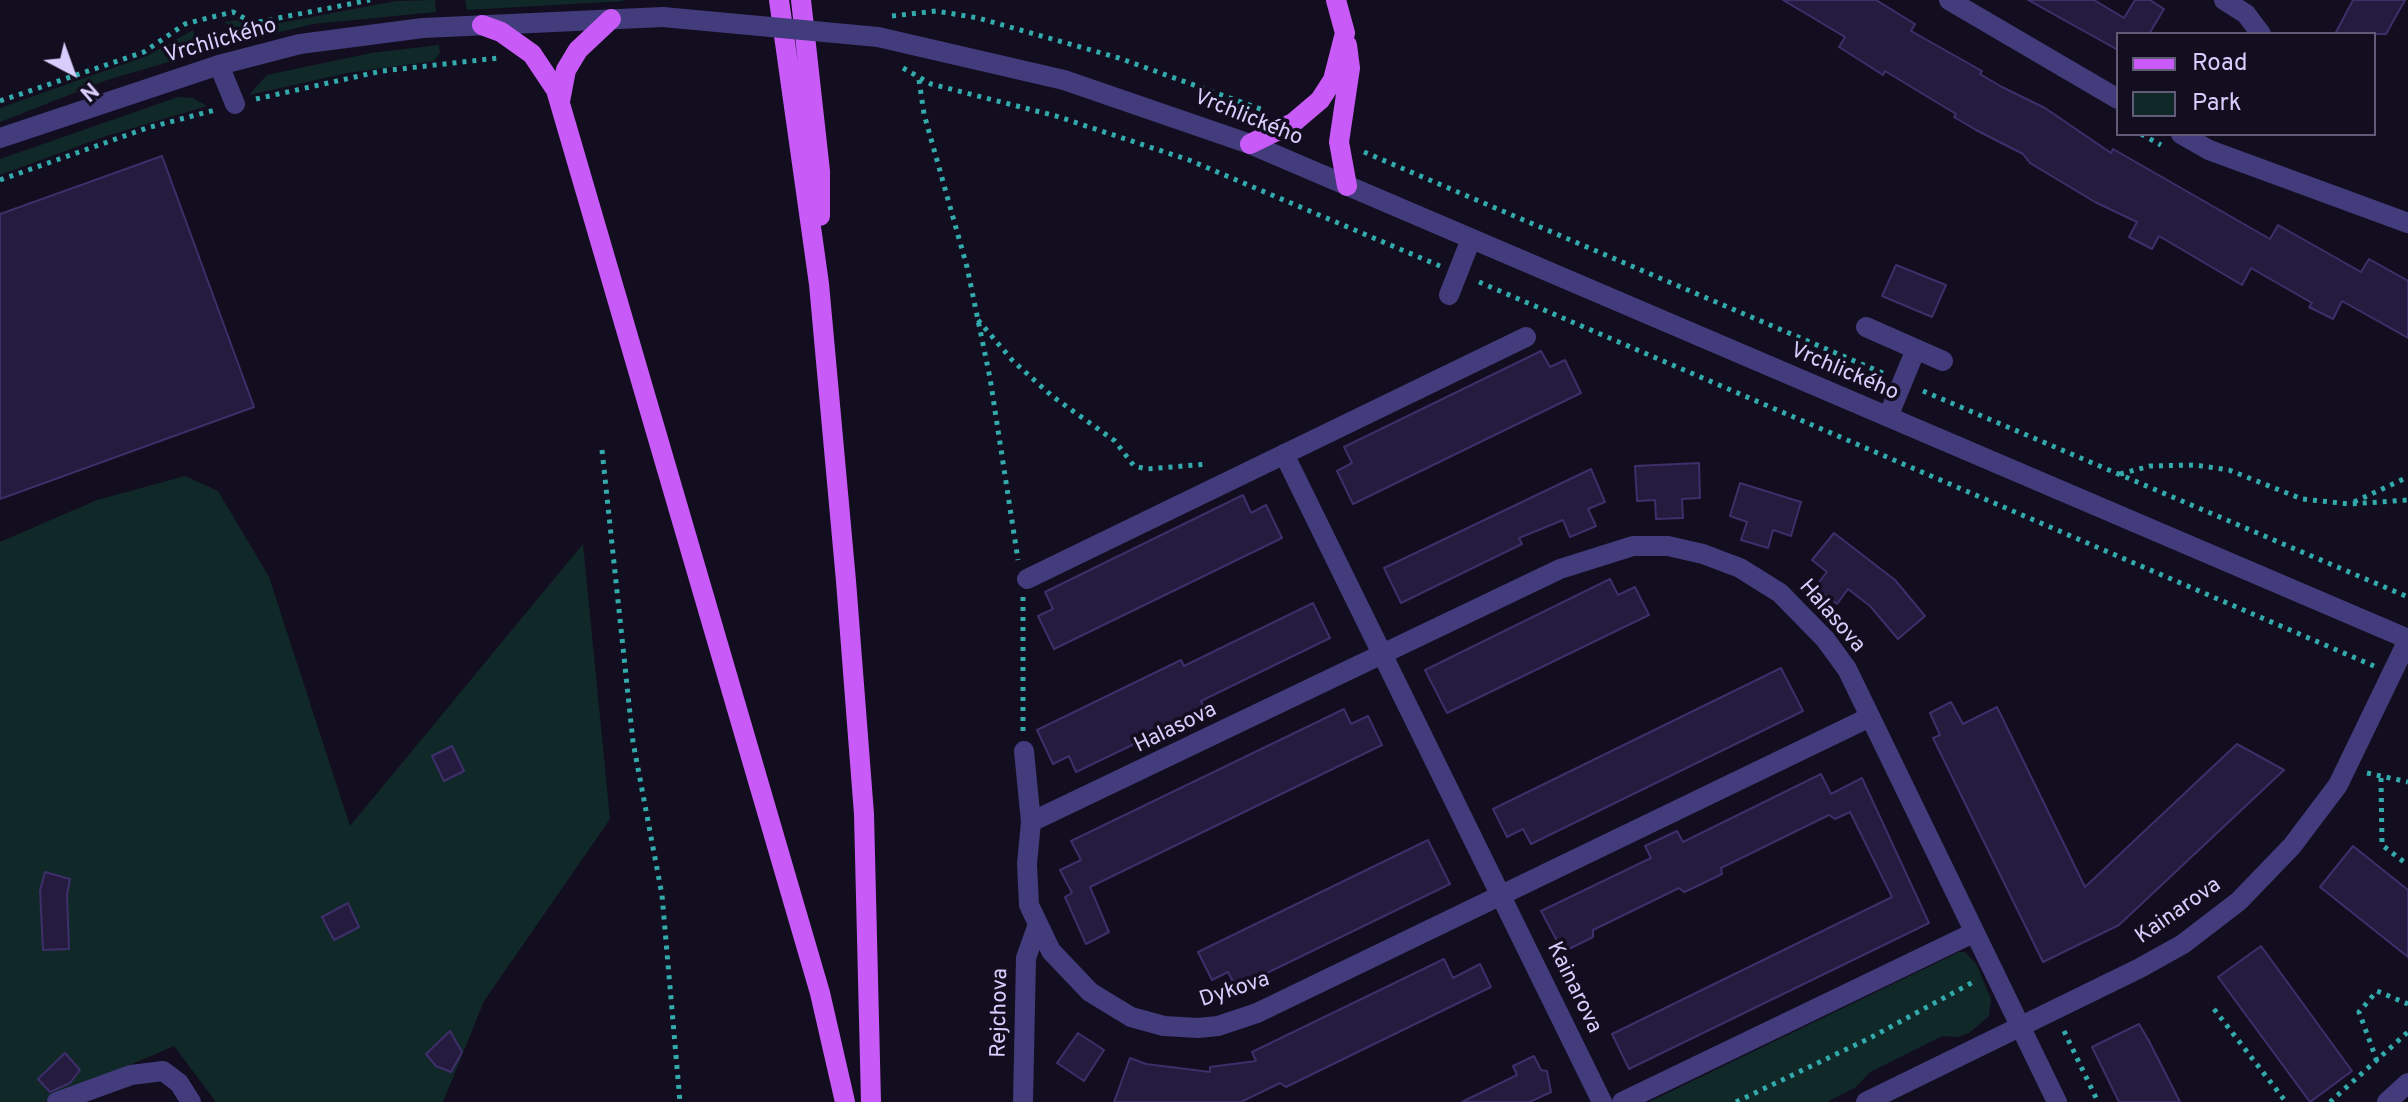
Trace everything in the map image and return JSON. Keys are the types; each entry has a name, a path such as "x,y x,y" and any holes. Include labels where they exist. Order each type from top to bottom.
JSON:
{"main road":[{"path":"779,0 819,284 864,814 871,1102"},
{"path":"801,0 820,171 819,284"},
{"path":"1336,0 1350,68 1339,142 1347,186"},
{"path":"560,106 566,70 593,33 611,19"},
{"path":"482,25 501,32 532,54 551,78 820,993 845,1102"},
{"path":"1250,144 1293,123 1320,100 1333,80 1345,33"}],"street":[{"path":"1949,0 2116,98"},
{"path":"2224,0 2246,14 2260,32"},
{"name":"Vrchlického","path":"0,138 219,65 300,44 423,28 663,17 878,28 1064,80 1250,144 2408,640"},
{"path":"219,65 235,104"},
{"path":"2189,136 2214,142 2408,223"},
{"path":"1449,295 1471,239"},
{"path":"1866,327 1943,361"},
{"path":"1022,576 1247,472 1526,337"},
{"path":"1888,417 1916,349"},
{"path":"1284,454 1500,896"},
{"name":"Halasova","path":"1031,822 1560,569 1633,546 1668,546 1720,558 1780,593 1847,669 2057,1102"},
{"name":"Kainarova","path":"1866,1102 2054,1011 2183,944 2230,909 2292,846 2347,767 2408,640"},
{"name":"Dykova","path":"1024,751 1031,822 1027,864 1029,905 1037,927 1069,972 1110,1006 1148,1023 1198,1028 1257,1013 1870,717"},
{"name":"Kainarova","path":"1500,896 1602,1102"},
{"name":"Rejchova","path":"1023,1102 1026,958 1037,927"},
{"path":"1622,1102 1973,933"},
{"path":"57,1102 131,1075 163,1071 179,1083 191,1102"},
{"path":"2387,1102 2408,1083"}],"path":[{"path":"0,101 144,52 185,24 233,12 253,23 370,0"},
{"path":"878,28 936,11 978,18 1184,79 1293,123"},
{"path":"0,180 147,128 235,104 382,71 463,62"},
{"path":"1024,751 1022,576 993,392 948,189 924,114 919,80 1056,116 1189,160 2392,674"},
{"path":"1339,142 2408,597"},
{"path":"977,319 1013,361 1052,396 1115,441 1134,466 1147,469 1183,464 1234,464 1247,472"},
{"path":"602,450 633,742 662,895 680,1102"},
{"path":"2119,475 2150,466 2195,465 2229,470 2302,499 2350,504 2408,500"},
{"path":"2350,504 2408,477"},
{"path":"2347,767 2381,778 2408,782"},
{"path":"2381,778 2382,845 2408,865"},
{"path":"1736,1102 1870,1038 1963,984 1995,975"},
{"path":"2377,1061 2359,1012 2377,991 2408,1004"},
{"path":"2214,1009 2286,1102"},
{"path":"2054,1011 2098,1102"},
{"path":"2330,1102 2408,1032"}],"green space":[{"path":"435,0 436,12 313,24 263,36 246,36 224,22 236,20 254,28 396,1"},
{"path":"465,0 622,0 624,1 467,10"},
{"path":"193,30 195,40 179,59 107,80 0,122 0,108 147,56"},
{"path":"439,45 440,53 434,61 347,73 249,95 267,75 371,53"},
{"path":"178,97 193,98 207,106 103,137 0,175 0,159"},
{"path":"185,476 218,491 269,577 350,826 583,544 610,819 484,1001 443,1102 216,1102 174,1046 44,1102 0,1102 0,542 97,500"},
{"path":"1959,952 1965,952 1976,963 1991,999 1989,1016 1969,1033 1958,1037 1942,1036 1870,1072 1856,1087 1827,1102 1649,1102"}],"building":[{"path":"1783,0 1876,0 1915,24 1911,31 1982,71 1980,74 2045,108 2111,153 2113,149 2270,239 2278,225 2361,272 2369,259 2408,281 2408,338 2342,301 2333,319 2309,307 2312,303 2251,268 2242,285 2159,236 2152,249 2129,237 2137,222 2095,202 2030,163 2023,154 1954,117 1956,114 1885,71 1883,75 1839,47 1845,37"},
{"path":"2028,0 2094,0 2124,18 2135,0 2150,0 2164,9 2150,32 2116,32 2116,49"},
{"path":"2353,0 2405,0 2386,34 2336,32"},
{"path":"162,156 254,407 0,499 0,214"},
{"path":"1896,265 1946,285 1932,317 1882,296"},
{"path":"1541,351 1550,367 1565,360 1581,393 1353,504 1337,471 1352,463 1344,447"},
{"path":"1699,463 1700,498 1682,499 1683,518 1656,519 1655,500 1637,501 1635,466"},
{"path":"1591,469 1605,502 1588,509 1596,526 1570,537 1563,520 1519,538 1522,544 1401,603 1384,568"},
{"path":"1740,483 1801,502 1791,536 1773,530 1768,548 1741,540 1747,522 1730,516"},
{"path":"1243,495 1251,513 1266,505 1282,538 1054,649 1038,616 1053,609 1045,592"},
{"path":"1834,533 1895,580 1925,616 1898,639 1870,606 1848,589 1837,604 1815,587 1827,572 1812,560"},
{"path":"1610,579 1618,595 1635,587 1649,615 1447,713 1425,670"},
{"path":"1313,603 1330,638 1201,701 1205,710 1076,772 1069,756 1053,764 1037,730 1181,660 1184,666"},
{"path":"1781,668 1803,711 1531,844 1523,829 1507,837 1493,809"},
{"path":"1951,702 1963,724 1997,707 2085,887 2237,744 2284,770 2119,925 2043,962 1933,738 1940,735 1930,713"},
{"path":"1344,709 1351,724 1368,716 1382,745 1090,887 1109,932 1086,944 1065,897 1072,893 1060,870 1081,860 1071,841"},
{"path":"452,746 464,771 444,781 432,756"},
{"path":"1821,774 1831,794 1862,778 1929,923 1629,1069 1612,1034 1892,897 1850,812 1835,819 1829,815 1721,868 1722,874 1691,889 1684,892 1679,888 1593,930 1593,937 1563,952 1541,911 1651,858 1645,846 1677,831 1683,842"},
{"path":"1428,840 1450,884 1236,988 1228,972 1212,980 1198,952"},
{"path":"2353,846 2408,890 2408,957 2320,887"},
{"path":"45,872 70,879 67,895 69,949 43,950 40,891"},
{"path":"348,903 359,927 334,940 322,917"},
{"path":"2261,946 2352,1071 2310,1102 2218,977"},
{"path":"1444,959 1453,978 1480,964 1491,987 1286,1087 1280,1083 1241,1102 1114,1102 1130,1058 1146,1064 1210,1072 1210,1067 1256,1061 1252,1052"},
{"path":"2139,1024 2180,1102 2119,1102 2092,1047"},
{"path":"450,1031 462,1052 451,1072 436,1066 426,1054"},
{"path":"1078,1033 1104,1050 1084,1081 1057,1063"},
{"path":"65,1053 80,1070 70,1083 50,1092 38,1079"},
{"path":"1534,1056 1541,1070 1547,1071 1551,1092 1530,1102 1462,1102 1517,1075 1513,1066"}]}
